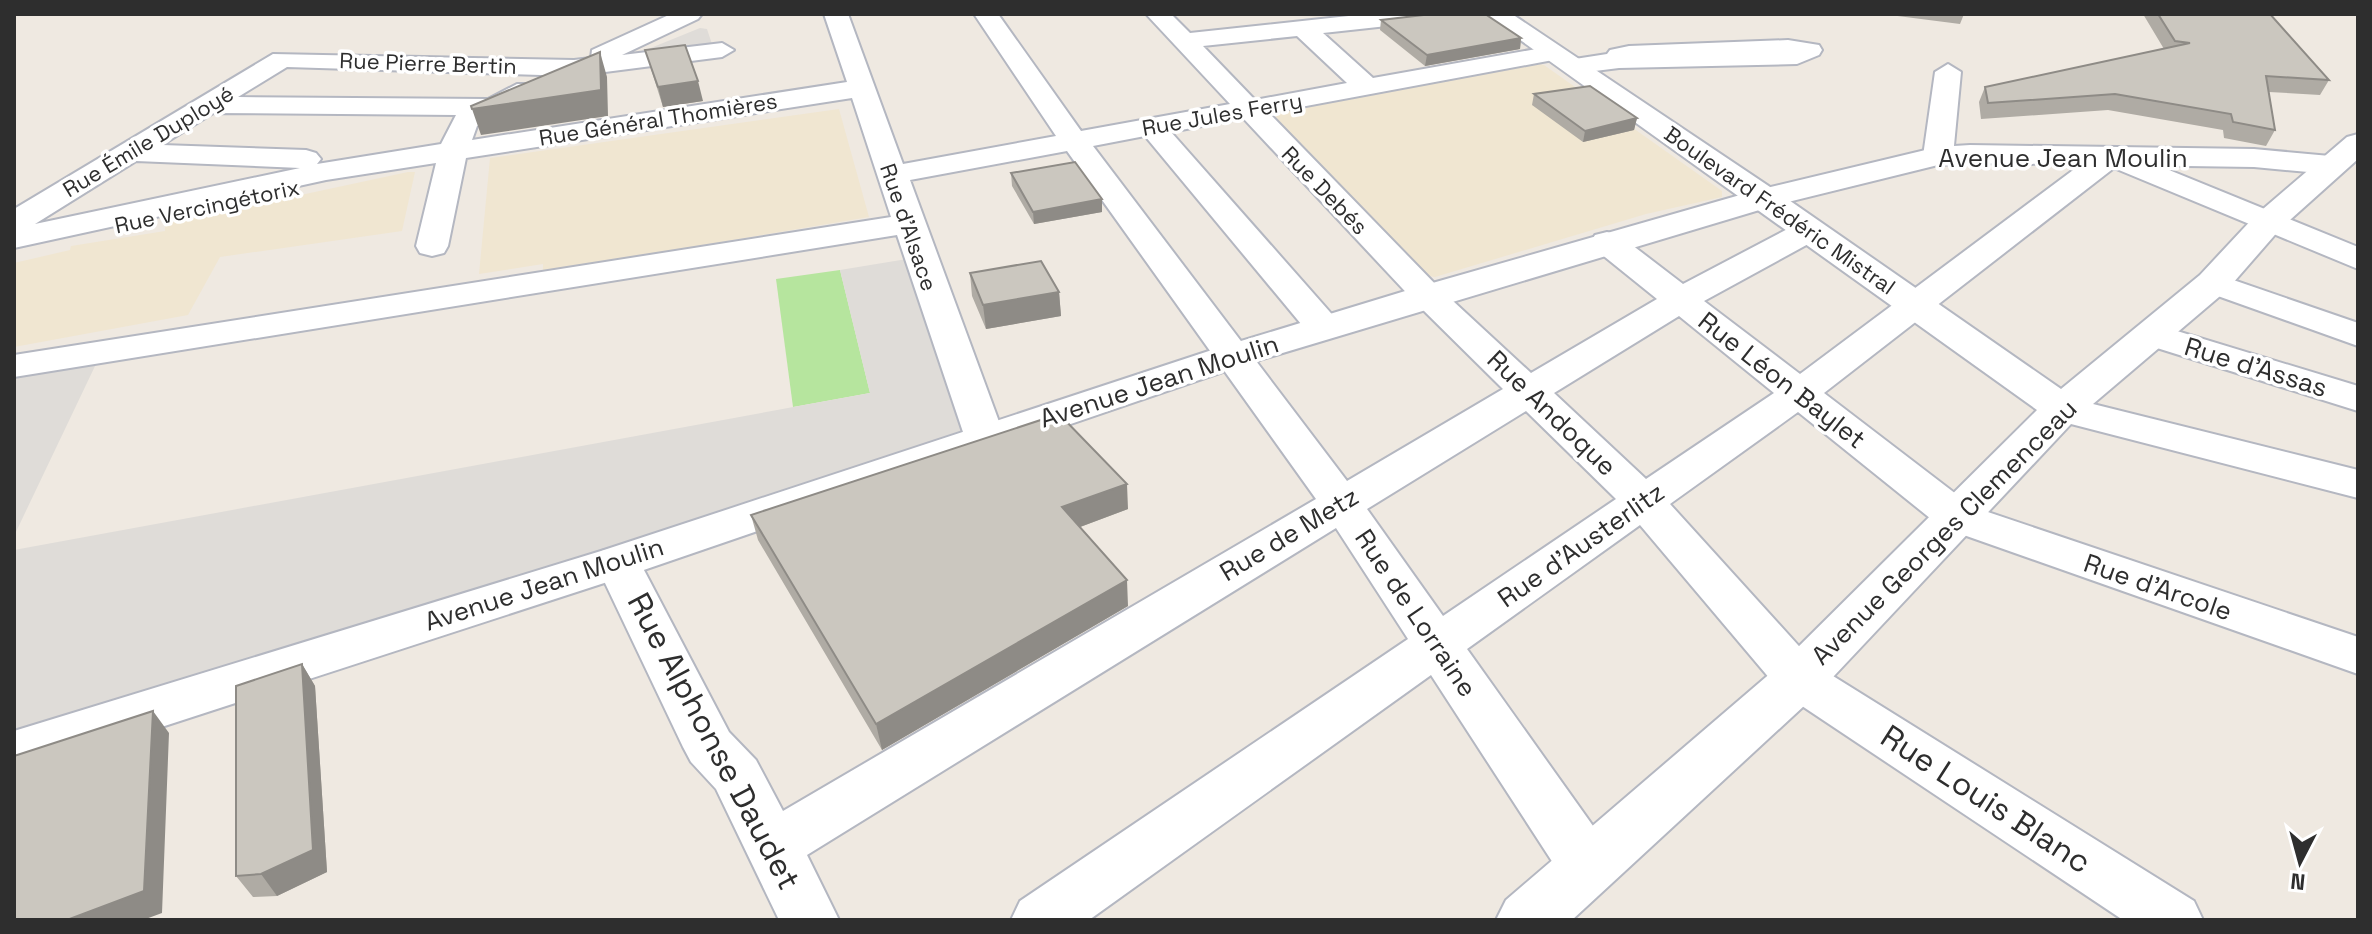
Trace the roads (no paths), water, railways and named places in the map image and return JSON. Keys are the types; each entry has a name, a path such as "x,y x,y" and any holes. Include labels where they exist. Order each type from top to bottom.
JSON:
{"main road":[{"name":"Boulevard Frédéric Mistral","path":"1496,14 1765,198 2062,409"},
{"name":"Avenue Jean Moulin","path":"14,753 618,562 1232,356 1607,242 1765,198 1938,156 2254,158 2344,154"},
{"name":"Avenue Georges Clemenceau","path":"1528,920 1799,679 2062,409 2213,283 2268,222 2344,154"},
{"path":"2062,409 2358,484"}],"street":[{"path":"432,246 453,151 465,121 488,107 690,14"},
{"name":"Rue d'Alsace","path":"836,14 907,224 985,438"},
{"name":"Rue de Lorraine","path":"986,14 1074,141 1341,503 1587,865"},
{"name":"Rue Debés","path":"1158,14 1428,296"},
{"path":"1182,41 1379,17 1433,14"},
{"path":"1303,28 1367,87"},
{"path":"1788,47 1810,50 1797,56 1619,60 1619,55 1629,53 1788,47"},
{"name":"Rue Pierre Bertin","path":"282,59 574,68 622,96"},
{"name":"Rue Émile Duployé","path":"14,223 282,59"},
{"name":"Rue Jules Ferry","path":"890,175 1367,87 1562,60 1619,60"},
{"path":"622,96 725,69"},
{"name":"Rue Général Thomières","path":"453,151 622,96 725,69 862,88"},
{"path":"1938,156 1948,72"},
{"path":"207,105 488,107"},
{"path":"1152,127 1324,328"},
{"name":"Rue Vercingétorix","path":"14,248 333,180 453,151"},
{"path":"129,152 399,162"},
{"path":"2110,156 2358,259"},
{"name":"Rue d'Austerlitz","path":"1041,920 1798,394 2095,171 2110,156"},
{"name":"Rue Vercingétorix","path":"14,238 303,175 399,162"},
{"path":"14,366 907,224"},
{"name":"Rue de Metz","path":"772,847 1680,300 1810,230"},
{"name":"Rue Léon Baylet","path":"1607,242 1957,517"},
{"path":"2213,283 2358,335"},
{"name":"Rue Andoque","path":"1428,296 1643,500 1799,679"},
{"name":"Rue d'Assas","path":"2154,335 2358,399"},
{"name":"Rue d'Arcole","path":"1957,517 2358,656"},
{"name":"Rue Alphonse Daudet","path":"618,562 710,747 737,775 809,920"},
{"name":"Rue Louis Blanc","path":"1799,679 2173,920"}]}
